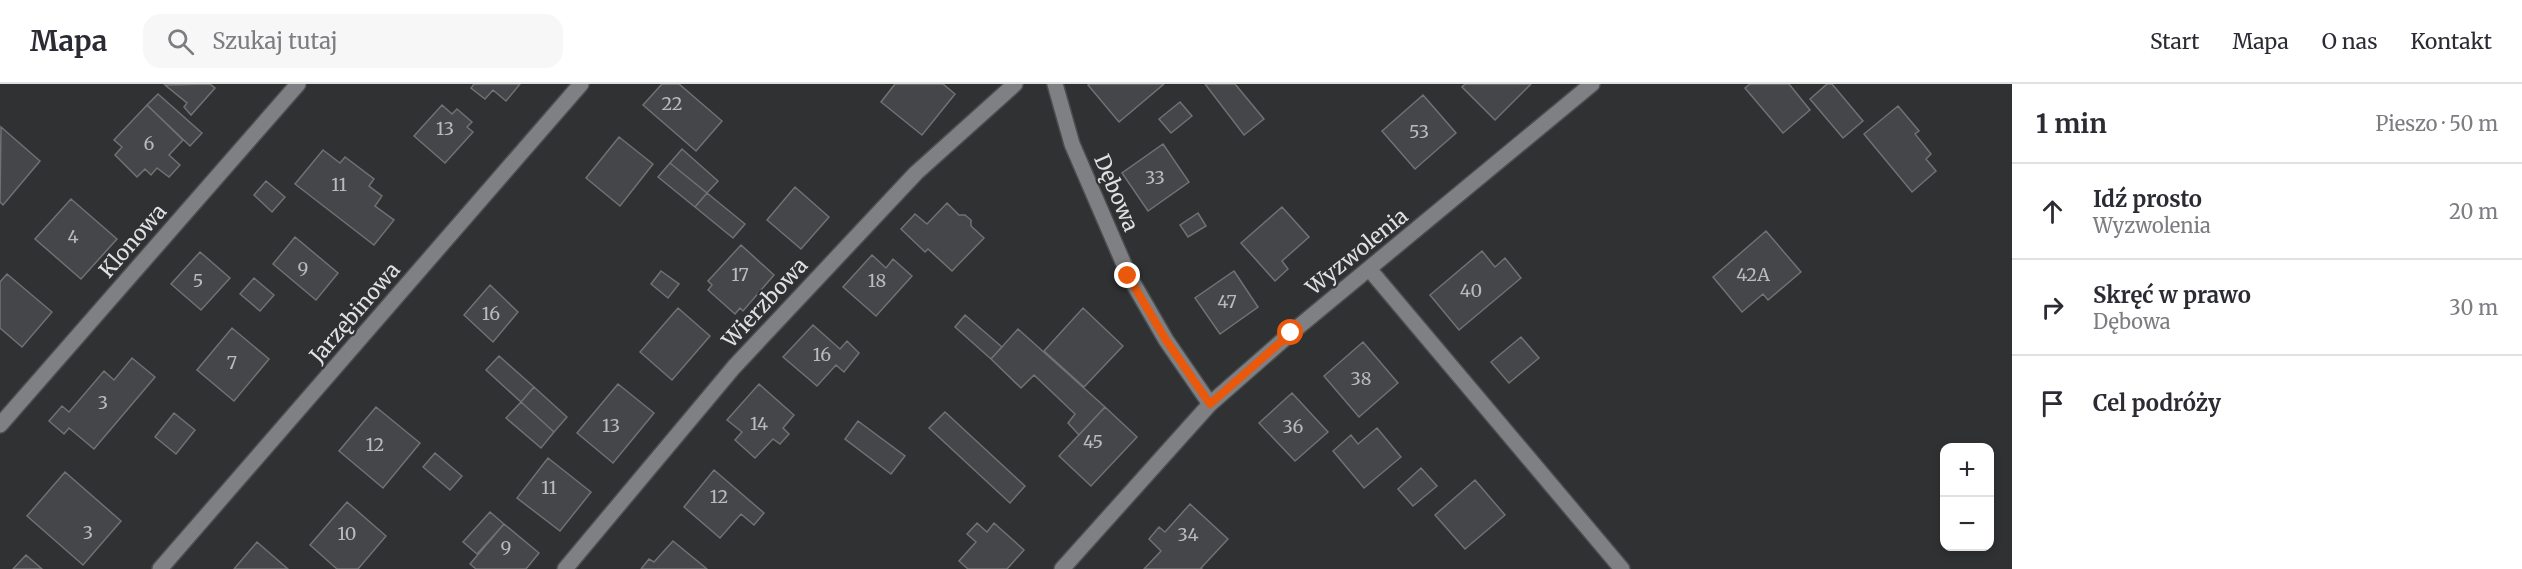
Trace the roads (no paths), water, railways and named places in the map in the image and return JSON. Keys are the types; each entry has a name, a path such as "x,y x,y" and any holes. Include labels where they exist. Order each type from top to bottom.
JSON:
{"street":[{"name":"Klonowa","path":"0,425 298,84"},
{"name":"Jarzębinowa","path":"160,569 581,84"},
{"name":"Wierzbowa","path":"565,569 742,358 916,173 1015,84"},
{"name":"Dębowa","path":"1055,84 1072,144 1128,276 1166,340 1210,404"},
{"name":"Wyzwolenia","path":"1062,569 1210,404 1291,333 1370,270 1592,84"},
{"path":"1370,270 1622,569"}]}
